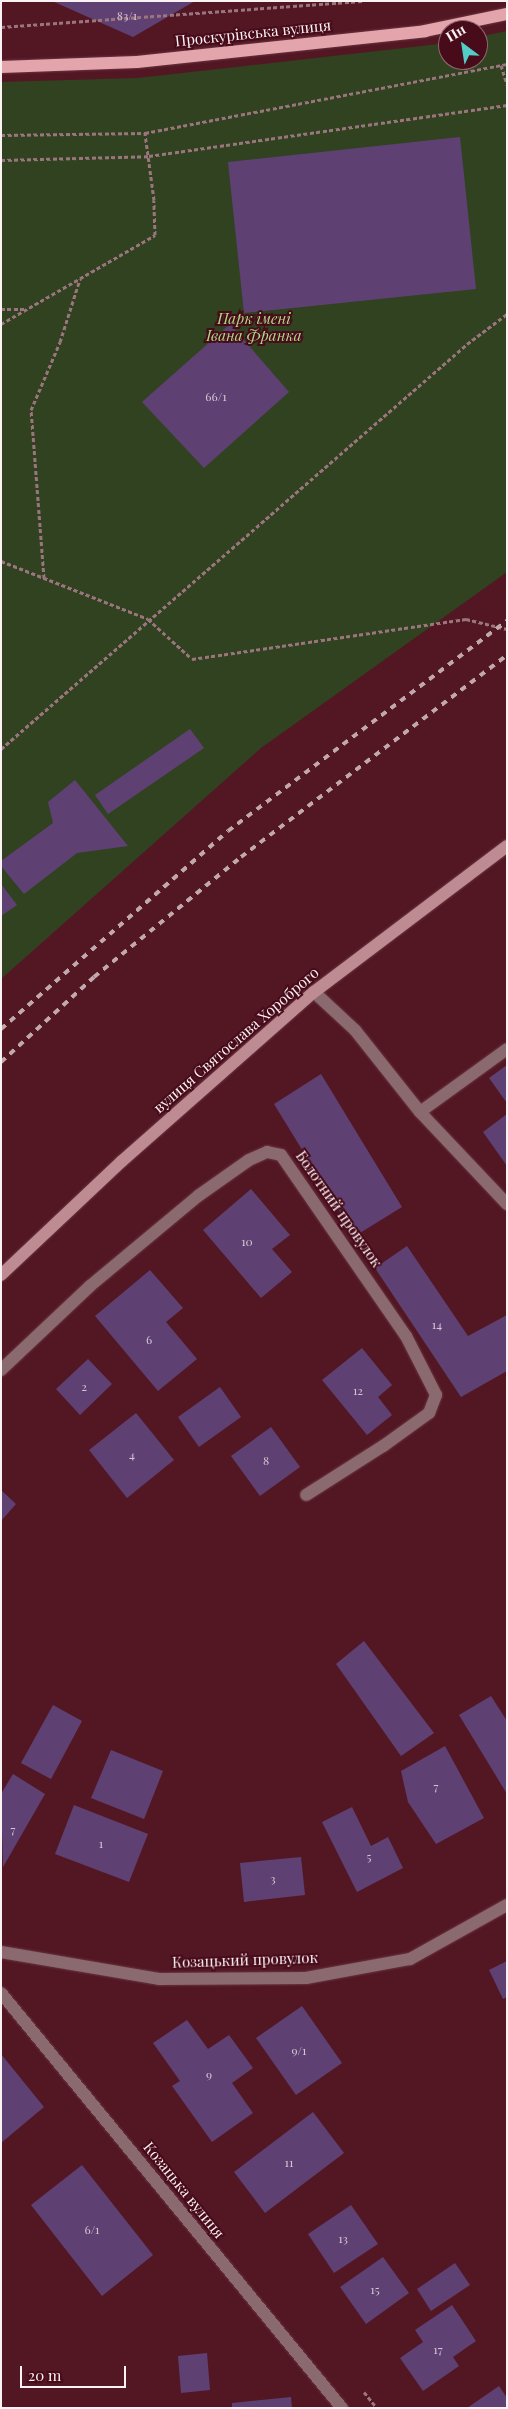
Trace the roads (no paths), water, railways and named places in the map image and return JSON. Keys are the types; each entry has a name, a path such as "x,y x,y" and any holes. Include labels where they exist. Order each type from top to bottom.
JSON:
{"main road":[{"name":"Проскурівська вулиця","path":"1,67 166,59 426,31 507,14"},
{"name":"вулиця Святослава Хороброго","path":"1,1275 122,1161 314,992 507,846"}],"street":[{"path":"314,992 355,1030 420,1112 507,1204"},
{"path":"420,1112 507,1049"},
{"name":"Болотний провулок","path":"1,1370 90,1286 198,1196 249,1160 267,1152 281,1154 401,1329 436,1395 429,1413 383,1446 306,1495"},
{"name":"Козацький провулок","path":"1,1952 159,1979 306,1978 410,1959 507,1905"},
{"name":"Козацька вулиця","path":"1,1993 342,2408"}],"railway":[{"path":"1,1029 228,831 507,621"},
{"path":"1,1062 94,977 241,857 507,655"}],"park label":[{"name":"Парк імені Івана Франка","path":"254,326"}]}
